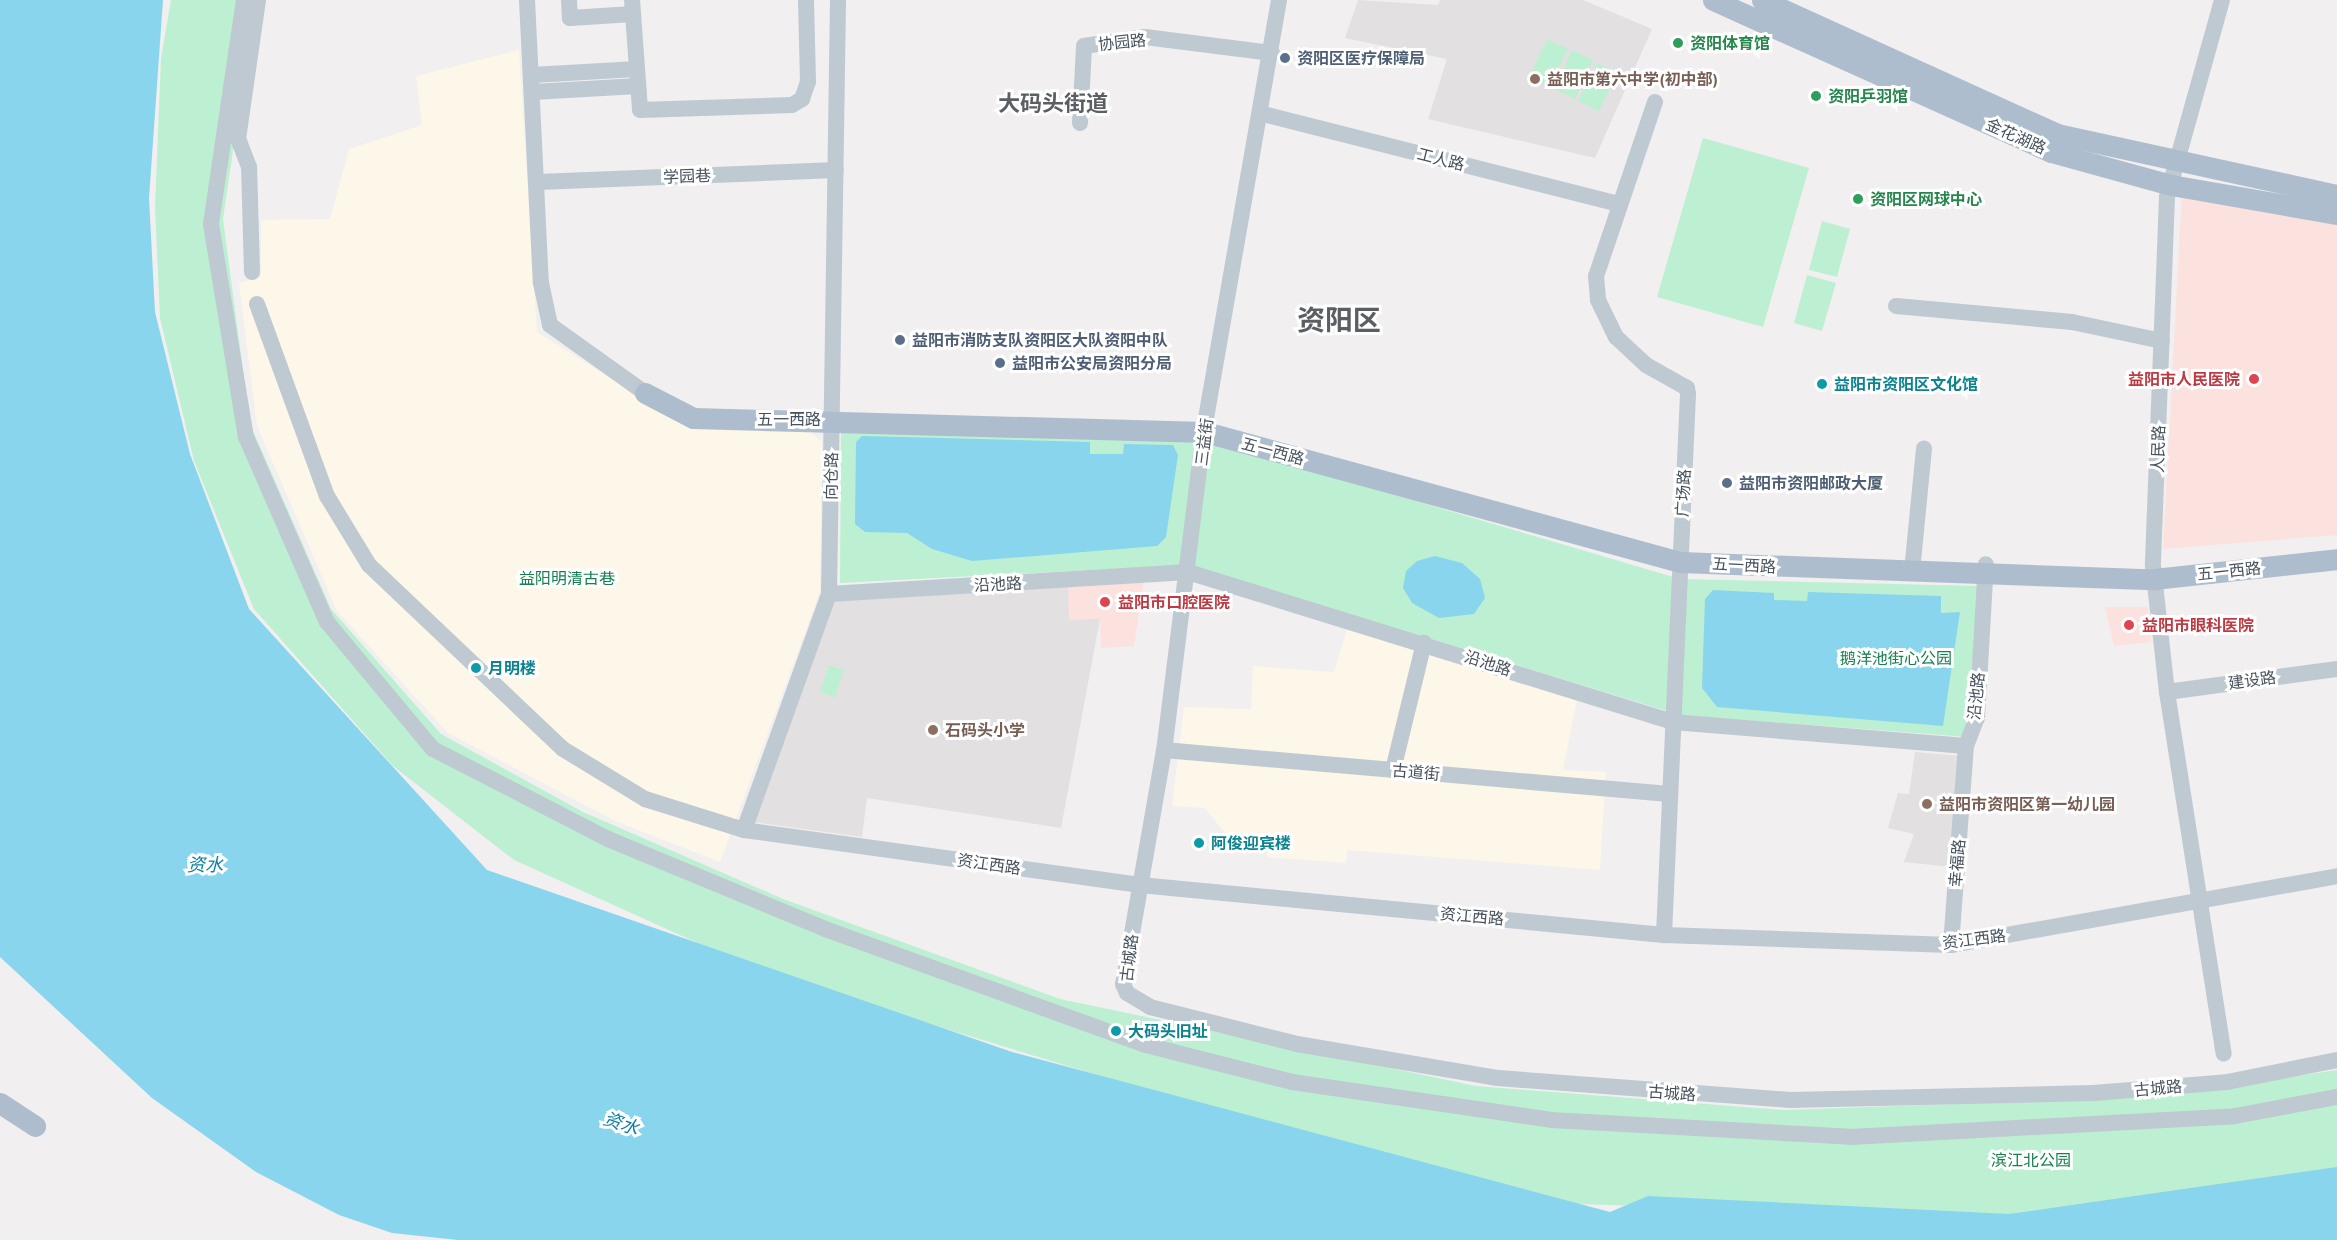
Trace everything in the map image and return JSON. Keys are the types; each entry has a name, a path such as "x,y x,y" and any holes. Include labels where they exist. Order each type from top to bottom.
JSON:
{"main road":[{"name":"金花湖路","path":"1713,0 2051,152 2172,185 2337,214"},
{"path":"1770,2 2057,134 2178,164 2337,195"},
{"name":"五一西路","path":"645,393 693,418 832,414 1205,427 1680,556 1986,571 2153,572 2337,559"},
{"path":"2153,572 2337,547"},
{"path":"1680,556 1913,561 1986,571"},
{"path":"0,1103 35,1126"}],"street":[{"path":"244,0 211,224 246,437 327,622 433,749 608,839 825,929 1146,1045 1292,1082 1551,1120 1851,1137 2235,1116 2337,1097"},
{"path":"252,272 249,167 238,139 258,0"},
{"name":"五一西路","path":"527,0 538,182 540,283 550,325 645,393"},
{"path":"569,0 570,18 632,7 640,110 792,105 802,99 808,82 806,0"},
{"name":"向仓路","path":"744,830 829,594 838,0"},
{"name":"三益街","path":"1140,885 1164,750 1205,427 1263,114 1279,0"},
{"name":"人民路","path":"2222,0 2172,185 2162,341 2153,572 2167,692 2224,1054"},
{"name":"协园路","path":"1080,123 1084,46 1145,37 1272,53"},
{"path":"532,83 638,77"},
{"name":"广场路","path":"1655,102 1596,276 1598,300 1616,336 1646,365 1687,388 1664,934"},
{"name":"工人路","path":"1263,114 1619,204"},
{"name":"学园巷","path":"538,182 836,171"},
{"name":"资江西路","path":"256,304 327,496 369,565 563,749 645,799 744,830 1140,885 1664,934 1951,945 2337,876"},
{"path":"1896,306 2072,322 2162,341"},
{"path":"1913,561 1924,449"},
{"name":"沿池路","path":"829,594 1188,572 1424,643 1673,722 1966,746 1977,718 1986,571"},
{"path":"1393,770 1424,643"},
{"name":"建设路","path":"2167,692 2337,669"},
{"name":"幸福路","path":"1951,945 1966,746"},
{"name":"古道街","path":"1164,750 1669,794"},
{"name":"古城路","path":"1140,885 1123,984 1137,1003 1297,1044 1498,1078 1790,1100 1956,1098 2227,1082 2337,1060"}],"shaded area":[{"name":"益阳市第六中学(初中部)","path":"1358,0 1438,5 1440,0 1583,0 1652,29 1595,158 1428,119 1447,59 1345,38"},
{"name":"益阳明清古巷","path":"519,50 537,332 685,425 806,428 822,442 820,592 720,862 615,821 448,733 337,611 257,426 239,283 261,277 261,220 330,219 349,149 422,125 416,76"},
{"name":"益阳市人民医院","path":"2182,191 2337,224 2337,535 2163,549"},
{"name":"益阳市口腔医院","path":"1144,580 1134,646 1101,648 1100,619 1069,620 1068,585"},
{"name":"石码头小学","path":"1068,585 1100,619 1061,828 867,798 862,837 753,822 833,600"},
{"name":"益阳市眼科医院","path":"2105,607 2148,607 2151,642 2114,646"},
{"path":"1347,629 1577,700 1563,770 1606,772 1600,870 1347,850 1346,863 1267,857 1267,847 1234,844 1205,808 1172,806 1184,707 1251,709 1253,666 1334,672"},
{"name":"益阳市资阳区第一幼儿园","path":"1915,752 1962,756 1951,867 1904,862 1914,834 1888,828 1898,793 1909,794"}],"green space":[{"name":"滨江北公园","path":"171,0 255,0 223,219 250,424 331,609 441,734 583,812 783,899 1060,999 1476,1086 1783,1110 2153,1097 2337,1070 2337,1177 2035,1218 1514,1202 766,974 514,860 393,766 254,609 194,461 160,318 155,207 161,59"},
{"path":"1547,39 1568,49 1549,87 1529,77"},
{"path":"1572,50 1593,60 1575,99 1554,89"},
{"path":"1597,63 1618,72 1599,111 1578,101"},
{"path":"1703,138 1809,168 1763,327 1657,297"},
{"path":"1822,221 1850,229 1837,277 1809,270"},
{"path":"1807,275 1836,283 1822,331 1794,323"},
{"name":"鹅洋池街心公园","path":"841,429 1209,440 1680,579 1978,586 1967,737 1680,715 1188,565 840,583"},
{"path":"829,665 844,670 835,698 820,692"}],"water":[{"name":"资水","path":"0,0 163,0 149,198 155,312 190,454 249,609 487,870 1012,1052 1610,1212 1648,1196 2009,1214 2337,1167 2337,1240 458,1240 392,1233 339,1215 256,1172 152,1098 0,957"},
{"path":"862,436 1090,442 1090,454 1123,454 1124,444 1173,445 1178,455 1166,537 1157,546 972,561 932,549 907,533 865,532 855,524 856,442"},
{"path":"1435,556 1462,563 1480,579 1485,598 1474,614 1439,618 1412,603 1403,588 1406,571 1417,561"},
{"path":"1713,590 1774,593 1774,600 1807,601 1808,592 1941,596 1941,613 1960,612 1943,726 1717,707 1702,688 1705,599"}],"place":[{"name":"资阳体育馆","path":"1678,43"},
{"name":"资阳区医疗保障局","path":"1285,58"},
{"name":"益阳市第六中学(初中部)","path":"1535,79"},
{"name":"资阳乒羽馆","path":"1816,96"},
{"name":"资阳区网球中心","path":"1858,199"},
{"name":"益阳市消防支队资阳区大队资阳中队","path":"900,340"},
{"name":"益阳市公安局资阳分局","path":"1000,363"},
{"name":"益阳市人民医院","path":"2254,379"},
{"name":"益阳市资阳区文化馆","path":"1822,384"},
{"name":"益阳市资阳邮政大厦","path":"1727,483"},
{"name":"益阳市口腔医院","path":"1105,602"},
{"name":"益阳市眼科医院","path":"2129,625"},
{"name":"月明楼","path":"476,668"},
{"name":"石码头小学","path":"933,730"},
{"name":"益阳市资阳区第一幼儿园","path":"1927,804"},
{"name":"阿俊迎宾楼","path":"1199,843"},
{"name":"大码头旧址","path":"1116,1031"}],"district":[{"name":"大码头街道","path":"1053,104"},
{"name":"资阳区","path":"1339,320"}]}
